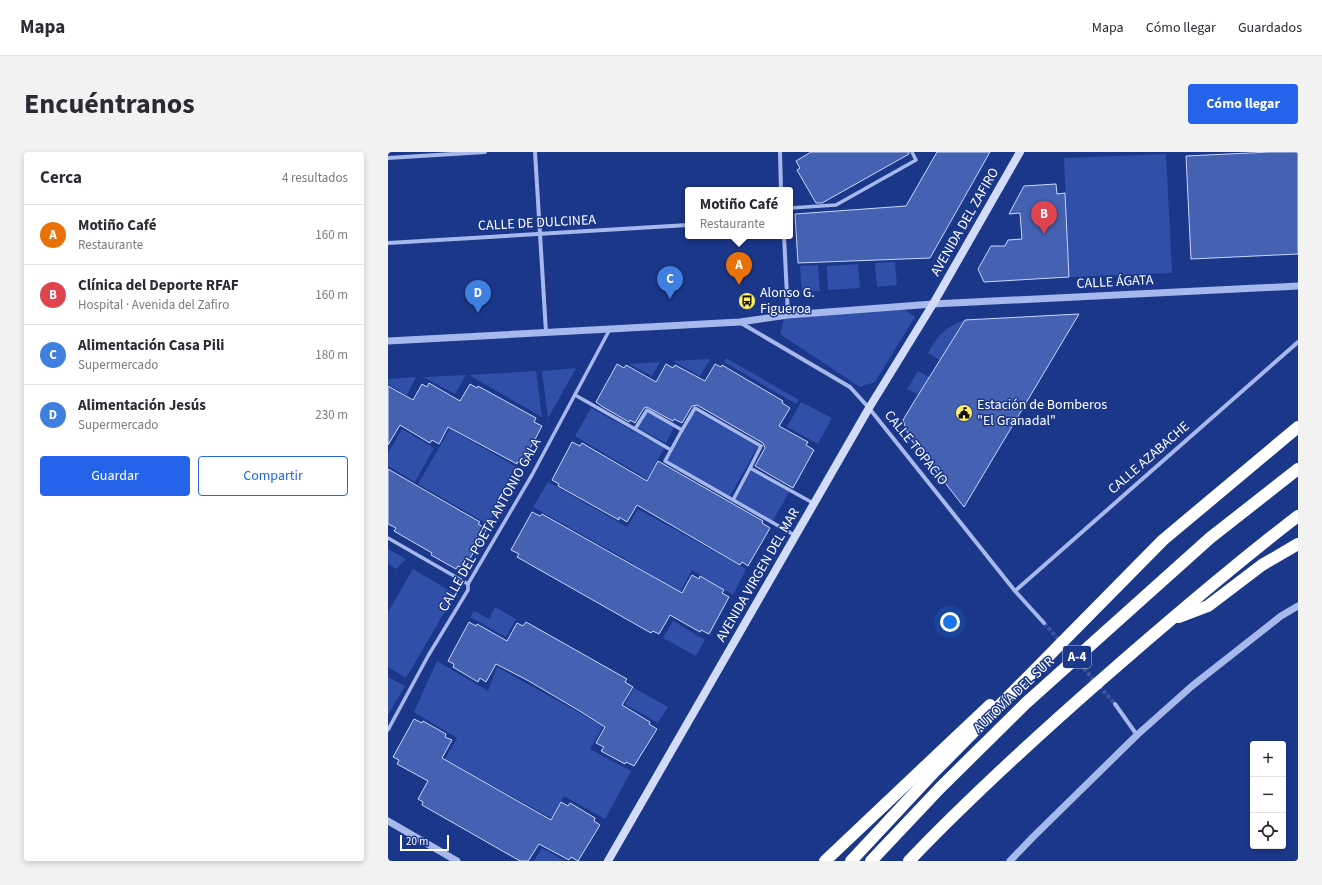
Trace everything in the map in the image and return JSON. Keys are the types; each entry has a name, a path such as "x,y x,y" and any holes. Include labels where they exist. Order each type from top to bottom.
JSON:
{"highway":[{"path":"825,861 1163,540 1298,427"},
{"name":"AUTOVÍA DEL SUR","path":"870,861 940,788 1026,703 1210,538 1298,470"},
{"name":"A-4","path":"910,861 934,835 1046,728 1168,621 1298,516"},
{"path":"851,861 936,770 1163,540"},
{"path":"1168,621 1208,606 1262,565 1298,544"}],"main road":[{"name":"AVENIDA DEL ZAFIRO","path":"933,304 1020,152"},
{"name":"AVENIDA VIRGEN DEL MAR","path":"608,861 869,408 933,304"}],"street":[{"path":"388,158 485,152"},
{"path":"535,152 546,332"},
{"path":"780,152 781,187"},
{"path":"793,208 836,205 916,160 912,152"},
{"name":"CALLE DE DULCINEA","path":"388,243 685,225"},
{"path":"784,239 788,315"},
{"name":"CALLE ÁGATA","path":"388,341 740,322 788,315 933,304 1298,286"},
{"name":"CALLE TOPACIO","path":"740,322 850,387 869,408 1015,591 1044,623"},
{"name":"CALLE DEL POETA ANTONIO GALA","path":"388,730 428,656 468,590 468,584 518,499 610,329"},
{"name":"CALLE AZABACHE","path":"1015,591 1298,342"},
{"path":"575,394 671,450"},
{"path":"733,500 761,446 695,408 665,461 733,500 796,536"},
{"path":"635,429 647,410 682,430"},
{"path":"750,468 814,504"},
{"path":"388,538 468,584"},
{"path":"1010,861 1032,837 1137,735 1192,686 1281,616 1298,606"},
{"path":"1115,704 1137,735"},
{"path":"388,821 457,861"}],"shaded area":[{"path":"1166,154 1172,273 1069,277 1064,158"},
{"path":"895,262 897,285 877,287 875,263"},
{"path":"858,264 860,288 828,290 827,266"},
{"path":"818,265 820,291 802,292 800,266"},
{"path":"902,308 915,317 875,382 860,387 780,334 784,319"},
{"path":"965,320 940,360 928,353 935,341 943,332"},
{"path":"726,358 799,400 796,404 724,362"},
{"path":"710,359 700,376 673,361"},
{"path":"660,362 652,376 629,364"},
{"path":"576,368 548,418 542,371"},
{"path":"536,371 542,417 469,375"},
{"path":"918,371 929,377 919,395 907,389"},
{"path":"466,375 455,394 423,377"},
{"path":"416,377 407,395 388,384 388,379"},
{"path":"801,402 832,418 818,444 787,427"},
{"path":"591,408 664,448 647,479 575,436"},
{"path":"695,411 758,446 730,496 667,461"},
{"path":"647,412 674,427 666,443 638,428"},
{"path":"402,429 434,448 415,482 388,466 388,453"},
{"path":"450,429 520,469 488,524 418,484"},
{"path":"751,471 789,492 773,521 735,500"},
{"path":"548,482 627,527 638,509 746,569 733,595 692,570 680,592 533,507"},
{"path":"388,549 406,559 396,569 388,564"},
{"path":"413,569 455,594 406,678 388,667 388,612"},
{"path":"495,607 516,619 506,637 470,617 474,611 489,619"},
{"path":"673,621 705,640 696,656 663,638"},
{"path":"437,661 488,691 497,667 603,726 590,749 631,771 605,819 564,796 551,818 445,759 457,738 414,712"},
{"path":"388,677 405,686 388,715"},
{"path":"634,688 668,707 658,723 625,704"},
{"path":"542,848 565,861 534,861"}],"building":[{"path":"811,152 909,152 909,154 822,203 816,203 797,170 800,168 796,161"},
{"path":"937,152 990,152 930,258 798,263 795,214 906,206"},
{"path":"1298,152 1298,254 1191,259 1186,156"},
{"path":"1056,184 1057,194 1065,193 1069,277 984,282 978,269 991,246 1005,246 1008,240 1022,239 1020,213 1009,214 1024,186"},
{"name":"Estación de Bomberos \"El Granadal\"","path":"1079,314 964,507 909,437 903,420 965,320"},
{"path":"617,364 624,368 626,365 656,382 666,364 673,368 675,365 705,381 715,364 721,367 722,365 783,401 782,403 790,408 779,426 808,442 806,445 814,450 793,488 755,466 765,448 763,443 697,405 692,406 682,423 674,419 673,421 647,407 644,408 635,423 630,420 629,422 603,407 596,402"},
{"path":"429,383 460,401 470,384 477,388 478,386 536,418 534,422 542,426 522,464 517,462 517,464 448,427 439,444 432,440 430,443 400,425 388,445 388,386 413,400 422,384 427,387"},
{"path":"572,442 580,446 582,443 647,481 658,461 763,521 762,523 770,528 748,566 742,562 740,565 637,505 627,522 619,517 619,520 558,486 559,484 552,480"},
{"path":"388,469 480,522 478,524 487,529 464,569 458,566 456,569 431,555 432,553 394,531 396,528 388,524"},
{"path":"532,512 540,516 542,514 682,593 692,575 699,579 700,576 724,590 722,593 729,597 709,634 701,630 700,632 670,615 659,634 653,631 651,633 517,557 519,554 511,550"},
{"path":"469,622 476,626 477,624 507,641 517,623 523,626 526,622 627,679 625,682 633,687 622,705 650,722 649,724 657,729 634,766 626,762 625,764 601,751 604,747 596,743 605,727 527,680 496,664 486,682 480,678 478,682 453,667 454,664 448,661"},
{"path":"414,719 422,723 423,721 446,734 445,737 452,740 442,758 551,820 561,802 568,806 570,803 595,818 594,821 600,825 578,861 571,857 569,860 539,844 528,861 520,861 422,805 423,802 418,799 428,781 397,764 399,760 393,757"}],"tunnel":[{"path":"1044,623 1115,704"}],"place":[{"name":"Clínica del Deporte RFAF","path":"1044,234"},
{"name":"Motiño Café","path":"739,285"},
{"name":"Alimentación Casa Pili","path":"670,299"},
{"name":"Alonso G. Figueroa","path":"747,301"},
{"name":"Alimentación Jesús","path":"478,313"},
{"name":"Estación de Bomberos \"El Granadal\"","path":"964,413"}]}
